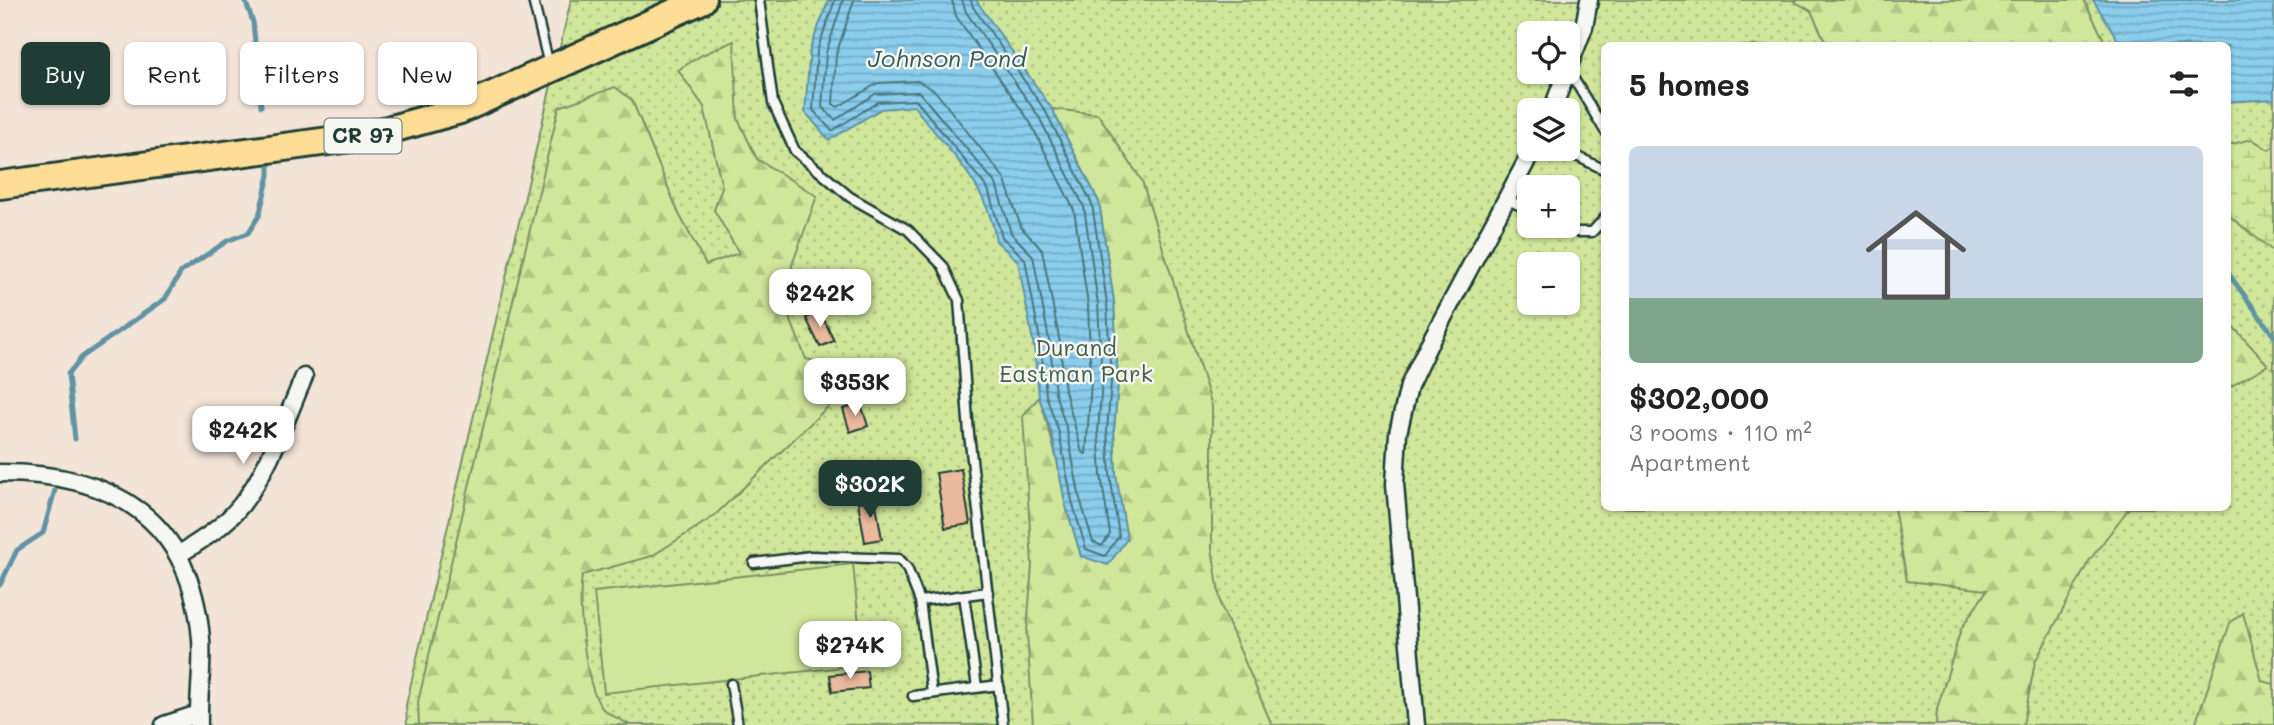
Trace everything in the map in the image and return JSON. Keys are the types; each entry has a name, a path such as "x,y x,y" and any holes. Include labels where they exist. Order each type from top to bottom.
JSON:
{"main road":[{"name":"CR 97","path":"0,186 366,136 460,110 551,71 702,0"}],"street":[{"path":"1580,39 1589,0"},
{"path":"1416,725 1395,484 1398,433 1409,386 1427,345 1527,161"},
{"path":"178,555 219,527 242,504 273,448 304,377"},
{"path":"0,473 62,477 102,488 143,513 178,555 193,599 201,637 198,719 164,725"}],"lane":[{"path":"533,0 551,71"},
{"path":"759,0 773,103 795,151 850,197 908,230 943,266 959,300 969,434 1003,725"},
{"path":"1576,84 1601,124"},
{"path":"1580,158 1601,168"},
{"path":"1508,200 1517,204"},
{"path":"1580,232 1592,232 1601,222"},
{"path":"754,563 811,556 899,559 907,568 920,601 932,693"},
{"path":"920,601 988,592"},
{"path":"964,596 977,687"},
{"path":"731,684 738,725"},
{"path":"913,696 999,685"}],"green space":[{"name":"Durand Eastman Park","path":"571,0 2274,0 2274,725 407,725 406,705"},
{"path":"1792,0 2084,0 2105,42 1826,42 1811,11"},
{"path":"734,41 738,119 757,159 817,196 792,265 788,313 806,359 838,367 837,398 713,517 652,556 582,575 582,624 591,682 602,708 630,725 419,725 418,702 559,107 615,87 632,100 679,214 706,265 739,253 714,210 722,187 704,107 678,70 702,55"},
{"path":"1052,109 1098,114 1142,181 1212,406 1212,548 1221,606 1272,725 1033,725 1027,632 1032,564 1023,416 1039,397 1081,556 1116,474 1114,430 1118,383 1114,302 1099,202"},
{"path":"2252,139 2269,150 2274,146 2274,252 2231,217 2231,144"},
{"path":"2231,324 2268,365 2231,386"},
{"path":"1895,511 2127,511 2089,561 2035,662 2023,725 1936,725 1937,709 1961,629 1987,590 1907,581"},
{"path":"853,564 863,665 604,693 594,592"},
{"path":"2243,613 2262,681 2274,684 2274,725 2195,725 2230,623"}],"water":[{"name":"Johnson Pond","path":"976,0 1052,109 1099,202 1114,302 1118,383 1114,429 1116,474 1127,539 1108,565 1081,556 1065,503 1052,434 1039,397 1034,347 1018,261 996,241 992,220 975,185 914,106 881,109 829,140 805,112 810,49 828,2"},
{"path":"2093,0 2274,0 2274,99 2231,102 2231,42 2119,42"}],"building":[{"path":"820,311 834,341 820,347 806,318"},
{"path":"861,404 868,426 850,432 843,409"},
{"path":"961,469 970,524 945,528 936,473"},
{"path":"875,499 882,539 865,542 858,502"},
{"path":"867,671 869,688 832,692 830,675"}],"waterway":[{"path":"245,0 253,22 261,106"},
{"path":"75,439 68,374 82,357 165,299 181,272 227,241 248,233 259,216 269,175 269,163"},
{"path":"2231,277 2274,336"},
{"path":"0,585 17,550 43,533 55,490"}]}
